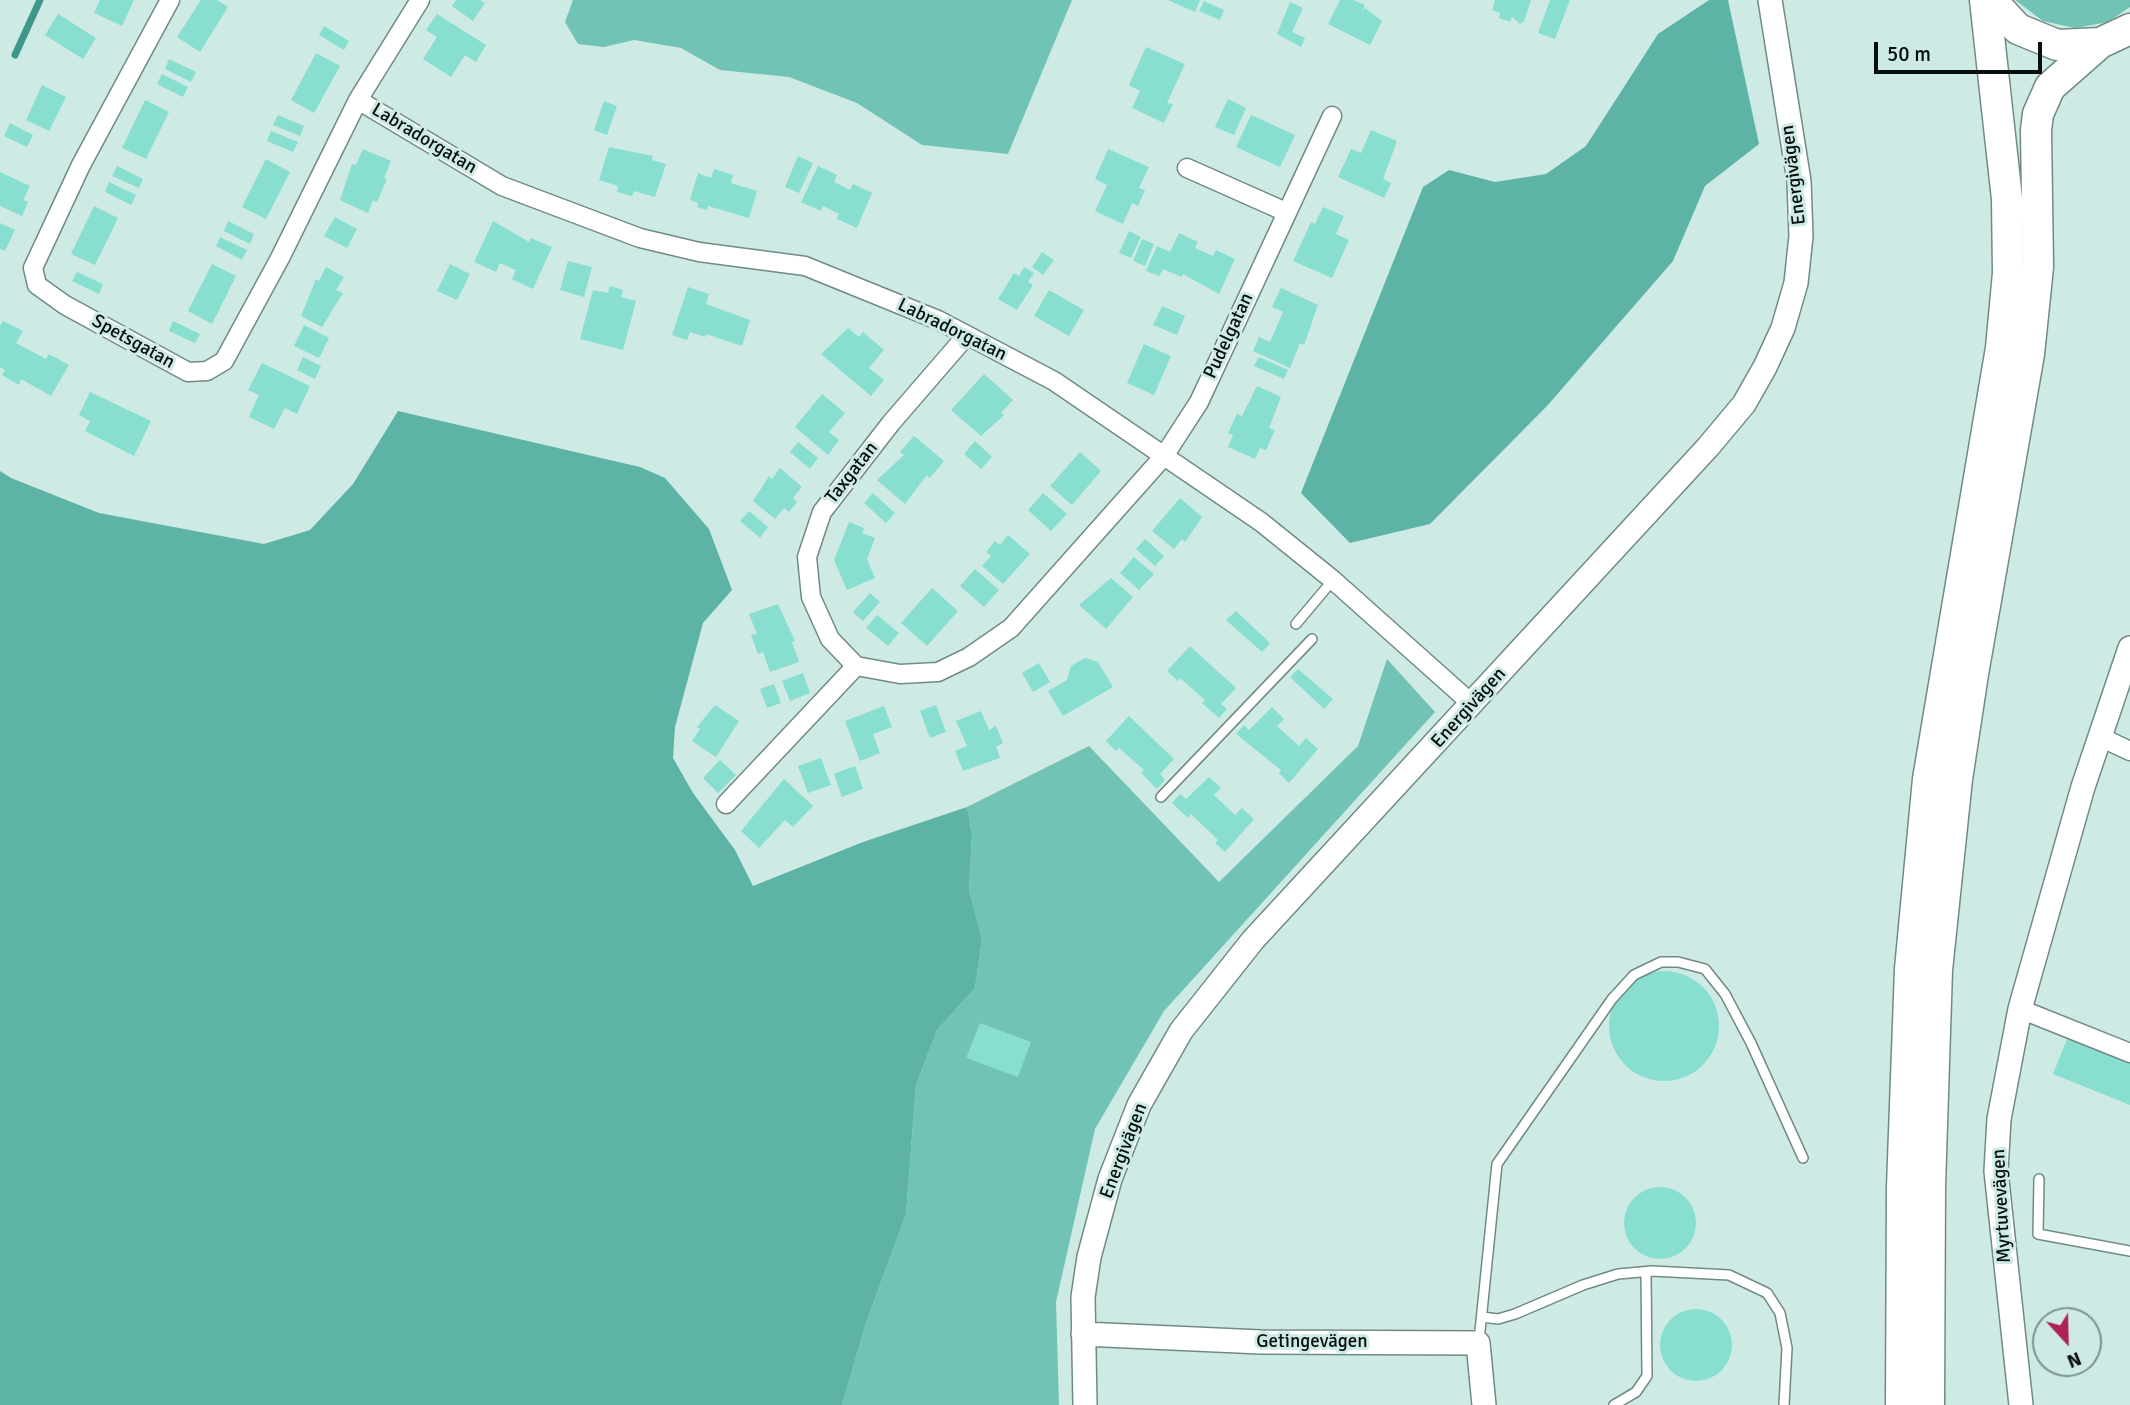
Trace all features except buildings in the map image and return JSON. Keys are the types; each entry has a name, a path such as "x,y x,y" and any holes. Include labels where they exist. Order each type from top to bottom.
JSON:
{"highway":[{"path":"1901,1405 1902,1187 1911,956 1930,765 2001,348 2008,273 2007,199 1984,0"},
{"path":"1991,0 2018,29 2043,41 2071,46 2117,41"},
{"path":"1929,1405 1930,1186 1937,970 1957,779 2029,354 2038,267 2036,130 2042,102 2050,87 2117,41"}],"street":[{"name":"Spetsgatan","path":"170,0 81,165 33,268 37,285 65,305 188,372 207,372 224,361 280,258 358,100 420,0"},
{"name":"Energivägen","path":"1085,1405 1083,1334 1089,1257 1110,1179 1139,1105 1181,1031 1253,940 1708,447 1744,404 1765,368 1783,328 1796,283 1801,236 1799,181 1770,0"},
{"name":"Labradorgatan","path":"358,100 514,190 640,238 699,252 806,266 938,320 1054,381 1261,522 1333,580 1472,705"},
{"name":"Pudelgatan","path":"1164,456 1199,402 1332,116"},
{"path":"1187,167 1286,212"},
{"name":"Taxgatan","path":"856,666 830,639 811,597 807,557 810,546 822,512 891,423 967,335"},
{"path":"726,804 856,666 900,674 938,672 969,657 1011,628 1164,456"},
{"name":"Myrtuvevägen","path":"2021,1405 1996,1171 1999,1119 2020,1009 2100,737 2130,648"},
{"path":"2100,737 2130,751"},
{"path":"2020,1009 2130,1053"},
{"name":"Getingevägen","path":"1083,1334 1261,1342 1478,1343"},
{"path":"1478,1343 1484,1405"}],"lane":[{"path":"1296,624 1333,580"},
{"path":"1161,797 1312,639"},
{"path":"1478,1343 1497,1164 1612,999 1634,975 1661,962 1678,962 1705,969 1725,994 1751,1043 1803,1158"},
{"name":"Myrtuvevägen","path":"2039,1179 2038,1234 2130,1251"},
{"path":"1482,1317 1498,1319 1618,1274 1646,1272 1729,1275 1767,1293 1780,1313 1787,1348 1784,1405"},
{"path":"1614,1405 1636,1392 1647,1376 1646,1272"}],"green space":[{"path":"573,0 1072,0 1008,154 922,145 857,103 789,77 720,70 681,48 634,40 604,47 578,44 565,22"},
{"path":"1709,0 1728,0 1759,144 1705,186 1673,261 1547,406 1430,524 1350,543 1301,493 1423,187 1449,170 1495,182 1546,174 1586,146 1658,34"},
{"path":"2015,0 2130,0 2130,7 2108,22 2075,28 2043,21"},
{"path":"398,411 640,467 665,478 709,529 732,590 703,623 675,727 673,758 693,793 735,850 753,886 863,842 967,807 972,835 969,890 982,939 975,988 937,1030 916,1085 906,1214 866,1323 842,1405 0,1405 0,471 11,478 99,513 264,544 310,530 353,484"},
{"path":"1387,659 1435,712 1164,1011 1095,1129 1056,1302 1059,1405 842,1405 866,1323 906,1214 916,1085 937,1030 975,988 982,939 969,890 972,835 967,807 1089,746 1219,882 1358,746"}],"waterway":[{"path":"15,55 40,0"}]}
